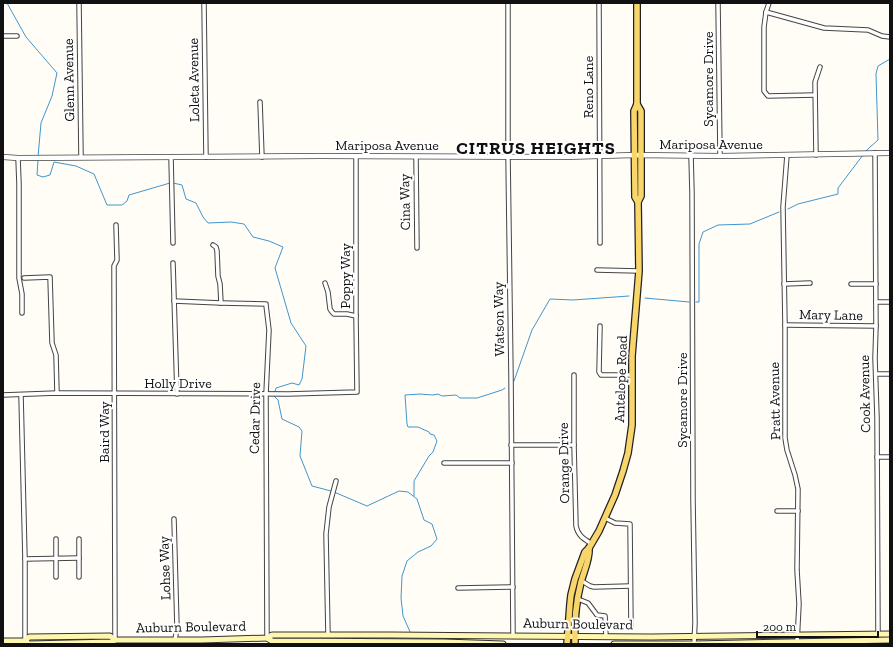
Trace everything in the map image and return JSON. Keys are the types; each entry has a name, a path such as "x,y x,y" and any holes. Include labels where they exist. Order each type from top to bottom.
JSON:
{"main road":[{"name":"Antelope Road","path":"567,644 573,584 585,552 591,546 615,495 628,453 632,425 632,356 639,271 638,202 641,196 638,154 641,111 637,104 637,3"},
{"name":"Antelope Road","path":"575,644 576,609 591,546"},
{"name":"Auburn Boulevard","path":"3,641 25,641 29,644 49,644 112,642 115,640 268,638 272,635 328,634 606,636 651,638 890,634"},
{"path":"840,641 852,638 874,638 878,634"},
{"name":"Auburn Boulevard","path":"25,641 29,637 110,636 115,640"},
{"name":"Auburn Boulevard","path":"268,638 272,641 304,643 328,641 503,644"},
{"name":"Auburn Boulevard","path":"614,644 797,643 890,640"}],"street":[{"name":"Glenn Avenue","path":"79,3 81,157"},
{"name":"Loleta Avenue","path":"204,3 206,157"},
{"name":"Watson Way","path":"508,3 508,156 513,636"},
{"name":"Reno Lane","path":"599,3 600,243"},
{"name":"Sycamore Drive","path":"718,3 720,156"},
{"path":"769,3 764,27 764,91 768,96 815,95"},
{"path":"766,12 824,28 868,30 882,36 890,37"},
{"path":"3,36 17,36"},
{"path":"816,155 815,82 820,67"},
{"path":"260,102 262,157"},
{"name":"Cook Avenue","path":"873,153 876,284 875,358 878,634"},
{"name":"Mariposa Avenue","path":"3,157 563,157 638,154 720,156 890,153"},
{"name":"Sycamore Drive","path":"691,155 694,644"},
{"name":"Pratt Avenue","path":"787,155 783,207 786,442 798,489 797,570 799,604 796,636 797,643"},
{"name":"Poppy Way","path":"354,393 357,392 356,156"},
{"path":"171,157 173,243"},
{"name":"Cina Way","path":"416,157 417,248"},
{"path":"18,158 19,278 22,294 22,313"},
{"name":"Baird Way","path":"115,640 114,266 117,260 116,226"},
{"path":"174,301 220,303 217,251 216,247 213,245"},
{"path":"173,262 177,394"},
{"path":"597,270 639,271"},
{"path":"24,278 50,277 52,343 56,355 57,394"},
{"path":"325,283 328,292 330,309 332,312 334,314 356,316"},
{"path":"784,284 810,283"},
{"path":"851,284 876,284"},
{"path":"876,302 890,302"},
{"name":"Cedar Drive","path":"220,303 266,304 268,311 269,330 266,394 268,638"},
{"name":"Mary Lane","path":"785,325 876,326"},
{"path":"600,326 599,372 601,375 632,375"},
{"path":"876,374 890,374"},
{"name":"Orange Drive","path":"574,375 574,445 577,530 581,537 591,546"},
{"name":"Holly Drive","path":"3,395 354,393"},
{"path":"21,395 25,559 25,641"},
{"path":"511,445 574,445"},
{"path":"877,457 890,457"},
{"path":"444,463 512,462"},
{"path":"328,634 326,534 329,507 336,482"},
{"path":"777,511 798,511"},
{"path":"605,518 615,523 630,524 631,627"},
{"name":"Lohse Way","path":"174,519 177,628 175,640"},
{"path":"79,538 79,576"},
{"path":"56,539 56,577"},
{"path":"25,559 79,558"},
{"path":"582,581 594,587 630,586"},
{"path":"458,588 513,587"},
{"path":"578,599 588,603 597,615 604,616 606,636"},
{"path":"391,634 391,643"},
{"path":"49,637 49,644"}],"waterway":[{"path":"7,3 26,37 57,73 52,96 41,123 38,157"},
{"path":"865,152 878,140 876,74 878,66 890,59"},
{"path":"788,209 798,204 838,194 838,188 863,155"},
{"path":"38,160 37,175 43,177 50,175 54,162 76,166 94,174 107,205 122,205 127,201 129,195 170,183"},
{"path":"173,183 182,185 186,199 196,203 203,217 208,223 231,222 244,224 253,237 269,241 283,247 275,268 291,323 306,346 302,379 299,385 292,383 276,388 275,392"},
{"path":"696,302 699,302 699,244 703,232 718,225 750,224 779,212"},
{"path":"514,381 532,330 550,299 573,300 629,296"},
{"path":"645,298 689,302"},
{"path":"414,496 414,481 433,452 437,441 434,435 430,434 429,432 418,427 408,427 405,395 438,394 442,396 456,395 460,398 477,398 505,388"},
{"path":"275,395 274,396 278,400 282,419 299,427 302,431 300,456 312,486 331,491"},
{"path":"334,492 367,506 399,491 408,492 417,499 424,520 432,524 437,539 431,546 418,552 407,561 402,576 401,598 403,616 411,634"}],"district":[{"name":"CITRUS HEIGHTS","path":"536,148"}]}
